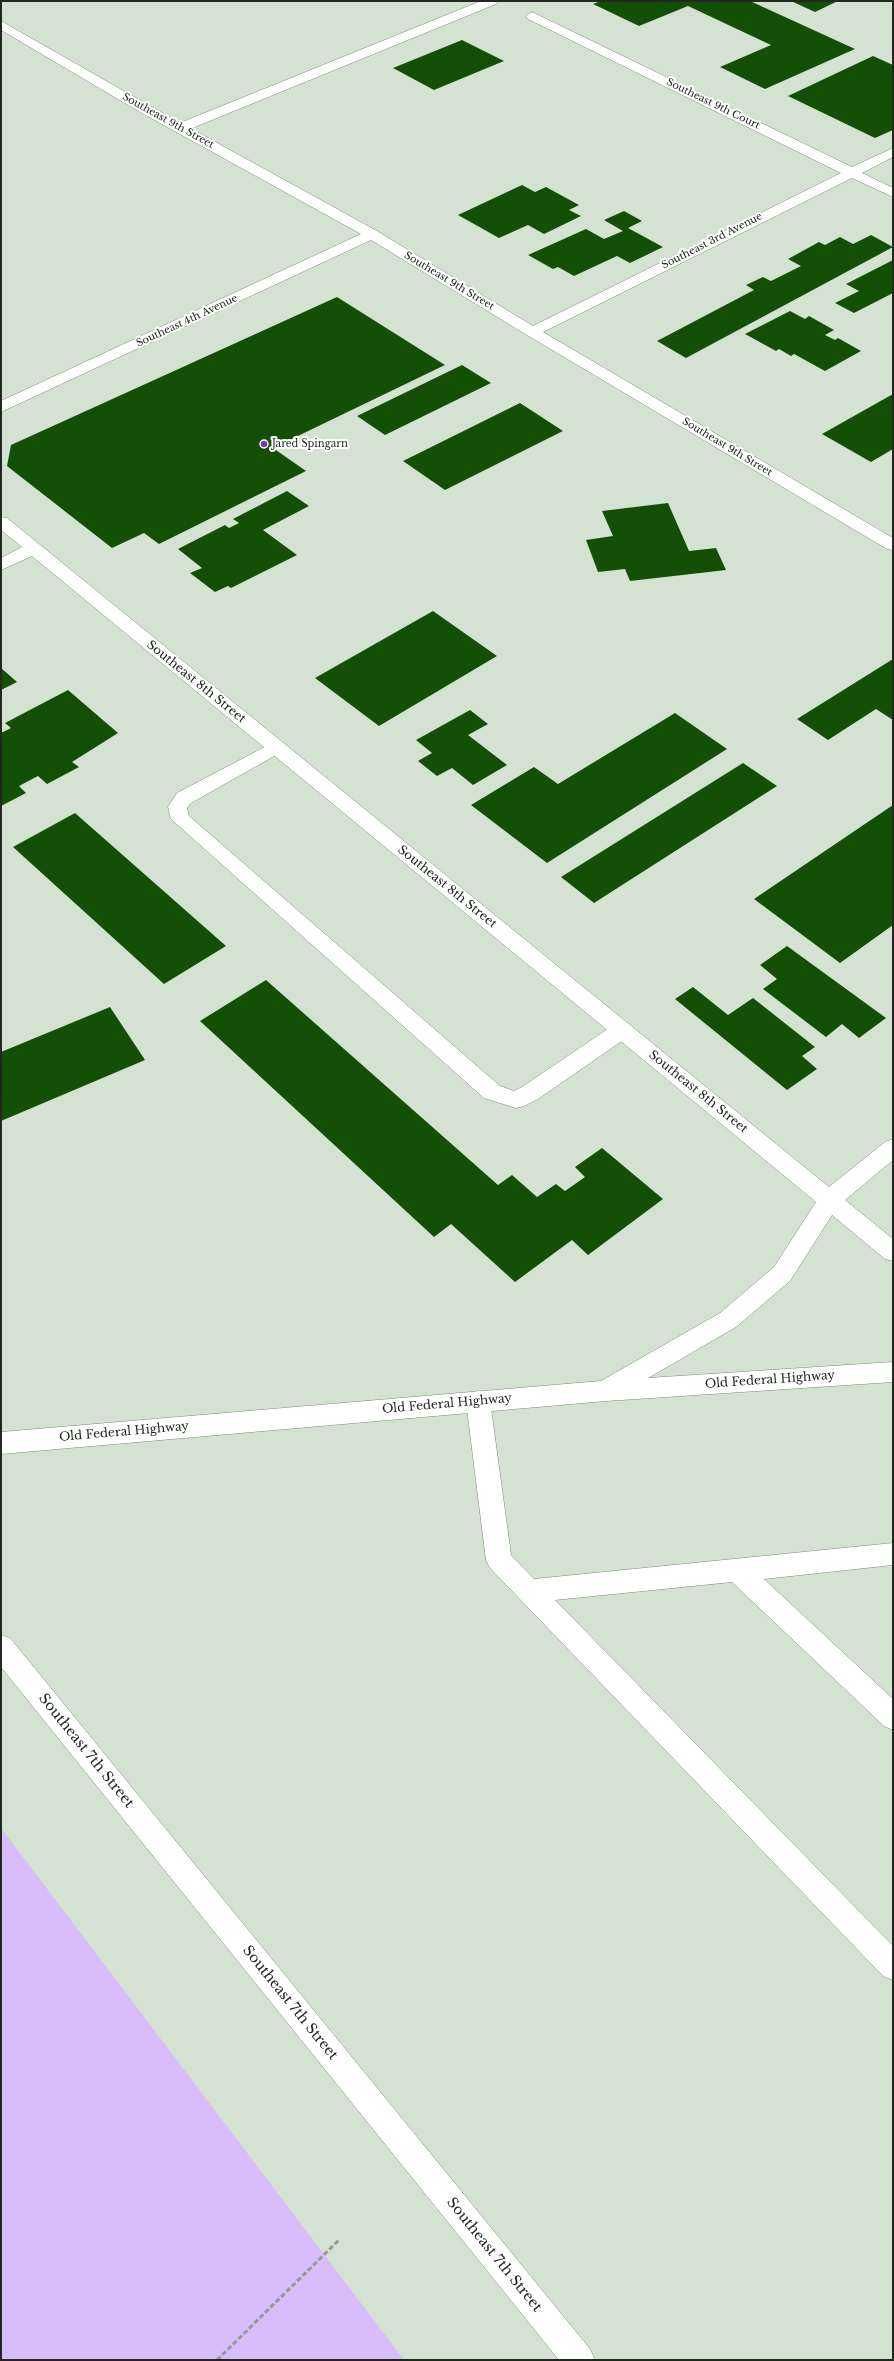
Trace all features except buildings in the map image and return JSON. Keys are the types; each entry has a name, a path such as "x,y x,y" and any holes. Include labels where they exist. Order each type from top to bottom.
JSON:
{"street":[{"path":"180,128 492,1"},
{"name":"Southeast 9th Court","path":"532,16 893,192"},
{"name":"Southeast 9th Street","path":"1,25 180,128 372,234 532,332 893,545"},
{"name":"Southeast 3rd Avenue","path":"532,332 850,172 893,152"},
{"name":"Southeast 4th Avenue","path":"1,407 372,234"},
{"name":"Southeast 8th Street","path":"1,522 893,1252"},
{"path":"1,565 33,548"},
{"path":"276,747 184,798 177,807 180,819 492,1092 516,1100 622,1030"},
{"path":"606,1391 728,1320 782,1274 829,1200 893,1148"},
{"name":"Old Federal Highway","path":"1,1443 478,1401 893,1372"},
{"path":"478,1401 499,1560 893,1966"},
{"path":"528,1591 893,1554"},
{"path":"737,1570 893,1717"},
{"name":"Southeast 7th Street","path":"1,1647 579,2360"}],"path":[{"path":"217,2360 340,2239"}],"shaded area":[{"path":"1,1828 404,2360 1,2360"}],"place":[{"name":"Jared Spingarn","path":"264,444"}]}
